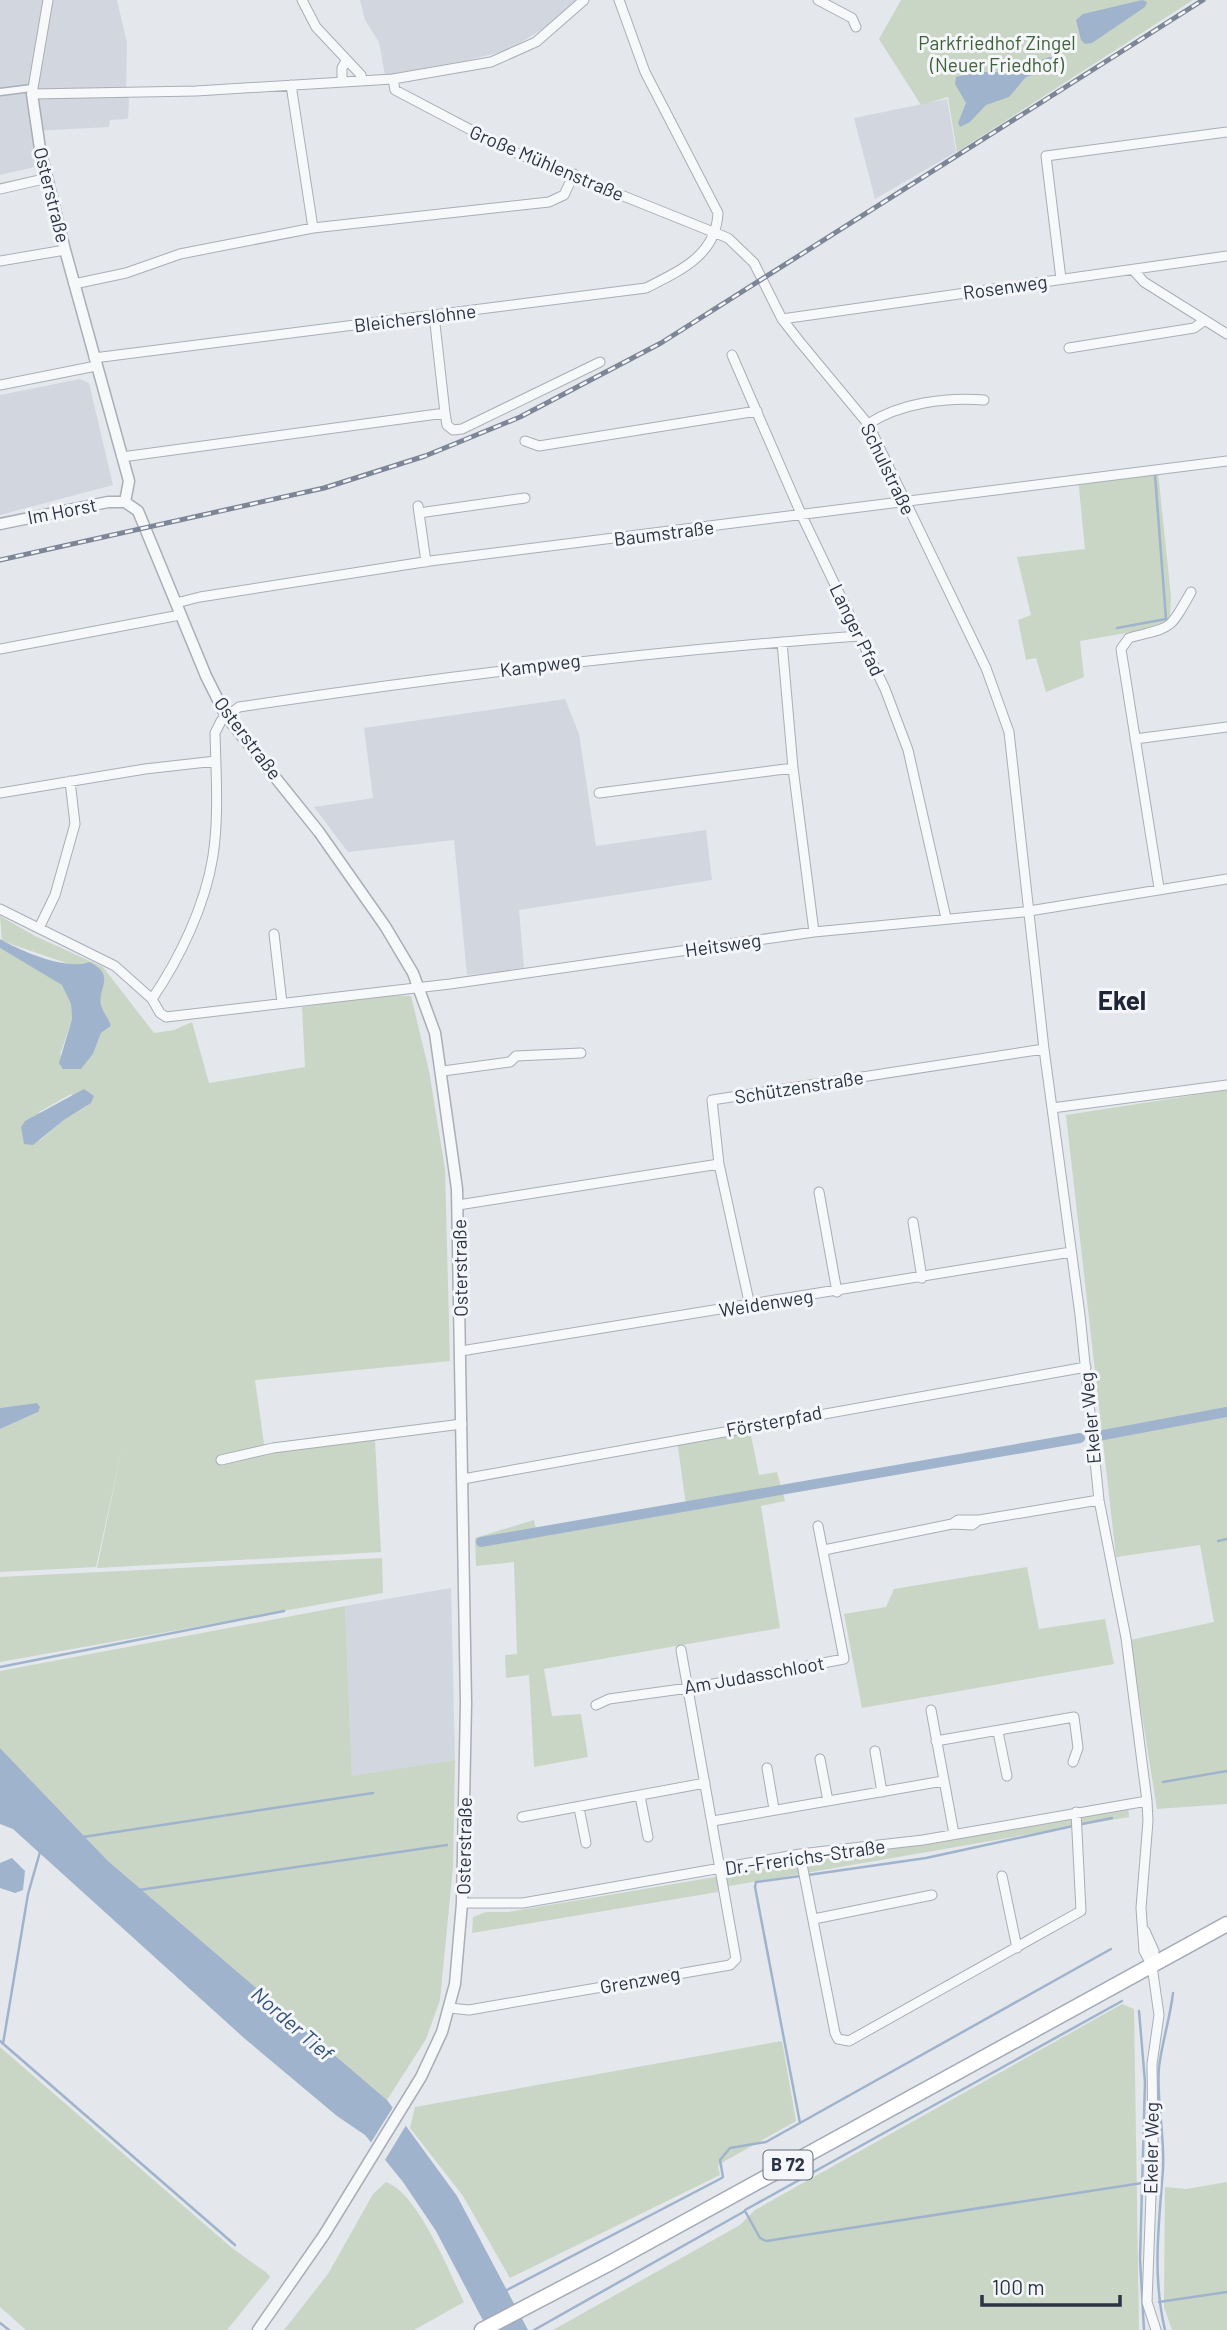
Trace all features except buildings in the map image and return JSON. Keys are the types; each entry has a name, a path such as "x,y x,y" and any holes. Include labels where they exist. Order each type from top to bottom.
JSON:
{"main road":[{"name":"B 72","path":"482,2330 1227,1924"}],"street":[{"name":"Osterstraße","path":"48,0 32,91 65,250 129,481 125,502 142,515 180,615 226,716 329,846 385,926 419,987 435,1033 443,1071 458,1205 466,1730 462,1903 450,2008 431,2059 402,2110 345,2202 258,2330"},
{"path":"302,0 316,27 361,75 362,80"},
{"path":"0,92 142,91 393,79 506,58 536,42 584,0"},
{"path":"619,0 645,72 716,208 718,217 714,232"},
{"path":"818,0 852,18 856,27"},
{"path":"342,82 342,68 346,61"},
{"name":"Große Mühlenstraße","path":"393,79 395,90 509,150 714,232"},
{"path":"291,85 313,228"},
{"path":"1061,279 1046,156 1227,132"},
{"path":"74,284 135,270 180,254 313,228 549,202 564,195 574,174"},
{"path":"0,188 48,178"},
{"name":"Bleicherslohne","path":"0,385 95,362 646,288 698,258 710,243 714,232"},
{"name":"Schulstraße","path":"714,232 728,237 744,251 764,279 782,318 868,424 986,668 1005,715 1028,911"},
{"path":"0,261 65,250"},
{"name":"Rosenweg","path":"782,318 1227,256"},
{"path":"1134,271 1144,282 1227,334"},
{"path":"434,316 445,413 447,425 453,430 462,429 600,362"},
{"path":"1069,348 1194,328 1205,320"},
{"name":"Langer Pfad","path":"732,355 802,516 886,689 908,750 946,918"},
{"path":"868,424 904,407 964,398 984,400"},
{"path":"525,441 539,446 757,411"},
{"path":"122,457 445,413"},
{"name":"Baumstraße","path":"176,603 426,562 1227,461"},
{"path":"426,562 418,509 526,498"},
{"name":"Im Horst","path":"0,524 108,502 125,502"},
{"path":"1159,888 1121,649 1129,638 1159,633 1171,626 1191,592"},
{"path":"0,649 180,615"},
{"name":"Kampweg","path":"226,716 239,707 448,676 617,656 859,636"},
{"path":"782,642 793,768 814,932"},
{"path":"0,909 115,966 152,999 185,940 213,857 217,811 215,733 226,716"},
{"path":"1135,739 1227,727"},
{"path":"0,793 216,761"},
{"path":"598,793 793,768"},
{"path":"39,929 55,894 75,824 70,781"},
{"name":"Heitsweg","path":"152,999 166,1017 419,987 814,932 1028,911 1227,879"},
{"name":"Ekeler Weg","path":"1028,911 1086,1367 1099,1500 1126,1638 1147,1801 1142,1924 1144,1951 1152,1966 1159,2015 1152,2064 1153,2141 1147,2302 1156,2330"},
{"path":"274,934 282,1003"},
{"name":"Schützenstraße","path":"719,1164 712,1100 1044,1049"},
{"path":"443,1071 510,1062 516,1056 581,1053"},
{"path":"1052,1108 1227,1085"},
{"path":"458,1205 719,1164 750,1306"},
{"path":"819,1192 837,1292"},
{"path":"913,1222 922,1278"},
{"name":"Weidenweg","path":"461,1351 1071,1252"},
{"name":"Försterpfad","path":"463,1479 1086,1367"},
{"path":"220,1460 273,1448 462,1424"},
{"path":"824,1550 952,1524 972,1525 979,1520 1099,1500"},
{"name":"Am Judasschloot","path":"596,1705 609,1699 688,1688 844,1659 818,1526"},
{"path":"681,1650 722,1868"},
{"path":"931,1710 954,1834"},
{"path":"936,1741 1074,1717 1078,1748 1073,1762"},
{"path":"998,1732 1007,1776"},
{"path":"875,1751 882,1791"},
{"path":"820,1759 828,1801"},
{"path":"767,1768 774,1810"},
{"path":"713,1821 943,1781"},
{"path":"523,1817 705,1783"},
{"path":"640,1796 648,1837"},
{"name":"Dr.-Frerichs-Straße","path":"462,1903 523,1903 800,1854 861,1849 1147,1801"},
{"path":"579,1808 586,1843"},
{"path":"800,1854 835,2033 844,2041 1081,1911 1076,1812"},
{"name":"Grenzweg","path":"450,2008 469,2010 730,1965 736,1959 737,1952 722,1868"},
{"path":"1002,1876 1017,1948"},
{"path":"814,1919 932,1895"}],"shaded area":[{"path":"0,0 117,0 127,43 126,91 129,100 128,119 110,120 109,127 32,131 39,166 0,175"},
{"path":"360,0 577,0 547,26 509,50 385,75 379,42 365,20"},
{"path":"947,99 956,152 875,199 854,118"},
{"path":"80,379 89,383 113,485 0,515 0,395"},
{"path":"565,699 579,734 596,846 706,830 712,880 519,910 524,968 467,975 454,840 348,852 314,807 373,798 364,728"},
{"path":"451,1588 455,1760 352,1777 345,1606"}],"green space":[{"name":"Parkfriedhof Zingel (Neuer Friedhof)","path":"901,0 1193,0 957,152 948,97 921,105 879,39"},
{"path":"1158,472 1171,597 1170,617 1166,626 1080,641 1084,677 1046,692 1036,658 1026,660 1018,620 1031,615 1017,557 1085,549 1078,478"},
{"path":"0,916 35,936 103,967 154,1033 174,1030 192,1022 209,1083 305,1067 302,1007 390,995 411,996 429,1071 445,1169 450,1361 255,1380 264,1444 375,1440 381,1552 97,1568 122,1449 96,1567 0,1572 0,1429 38,1412 32,1404 0,1408 0,948 62,984 71,1004 72,1019 60,1055 81,1069 93,1054 101,1033 111,1026 101,1006 89,962 75,966 2,941","holes":["71,1094 87,1106 64,1120 39,1141 39,1112"]},
{"path":"1227,1090 1227,1804 1157,1809 1130,1640 1214,1622 1200,1545 1116,1557 1066,1115"},
{"path":"749,1426 759,1475 777,1472 785,1501 761,1506 780,1628 544,1669 552,1716 581,1714 588,1757 534,1767 529,1675 506,1678 505,1655 517,1654 514,1562 476,1566 475,1538 534,1520 537,1533 686,1505 677,1440"},
{"path":"382,1558 383,1593 0,1662 0,1577"},
{"path":"1027,1567 1039,1629 1105,1619 1114,1664 862,1708 844,1614 886,1607 894,1589"},
{"path":"345,1606 352,1776 455,1760 453,1867 440,2000 426,2039 387,2100 108,1861 0,1748 0,1671"},
{"path":"1128,1807 1129,1817 718,1888 718,1892 472,1933 473,1917 486,1912 508,1912"},
{"path":"1122,2004 1134,2009 1139,2330 553,2330 740,2225 755,2210"},
{"path":"782,2041 796,2121 718,2165 720,2175 510,2278 463,2196 410,2128 415,2107"},
{"path":"0,2047 232,2248 267,2273 270,2277 227,2330 26,2330 0,2307"},
{"path":"386,2182 410,2201 421,2217 464,2302 414,2330 284,2330 328,2274 373,2194"},
{"path":"1227,2182 1227,2330 1172,2330 1164,2307 1165,2187 1186,2189"}],"water":[{"path":"1142,0 1147,2 1145,7 1092,43 1085,44 1081,40 1076,20 1083,14"},
{"path":"1050,57 1055,59 1050,69 1026,77 1009,97 986,105 970,122 960,127 958,123 966,103 955,84 956,77 975,72 1004,72"},
{"path":"0,939 31,954 57,962 89,962 102,972 104,982 101,1005 111,1026 101,1033 93,1054 81,1069 63,1069 59,1063 72,1019 71,1004 62,985 0,948"},
{"path":"84,1089 94,1096 91,1103 33,1145 24,1144 21,1127 25,1121"},
{"path":"37,1403 40,1407 38,1412 0,1429 0,1408"},
{"name":"Norder Tief","path":"0,1748 108,1861 387,2100 457,2196 528,2330 488,2330 436,2231 403,2182 365,2135 337,2116 244,2038 13,1829 0,1824"},
{"path":"12,1858 25,1871 23,1890 15,1893 0,1888 0,1863"}],"pier":[{"path":"395,2104 408,2122 385,2160 370,2144"}],"waterway":[{"path":"1117,628 1166,619 1155,475"},
{"path":"1098,1436 1227,1412"},
{"path":"481,1542 1080,1438"},
{"path":"1218,1541 1227,1539"},
{"path":"0,1667 284,1611"},
{"path":"1163,1782 1227,1771"},
{"path":"83,1837 373,1793"},
{"path":"1082,1824 1112,1818"},
{"path":"808,1875 926,1858 1073,1826"},
{"path":"139,1890 447,1845"},
{"path":"3,2044 28,1894 40,1852"},
{"path":"800,1876 756,1882 755,1887 800,2123"},
{"path":"505,2291 720,2179 723,2177 720,2160 730,2148 766,2142 1111,1949"},
{"path":"1165,2330 1158,2269 1163,2169 1158,2079 1173,1993"},
{"path":"745,2210 1122,2001"},
{"path":"1139,2011 1145,2082 1140,2259 1144,2330"},
{"path":"0,2041 235,2245"},
{"path":"534,2330 745,2211 760,2238 766,2241 1142,2183"},
{"path":"1159,2302 1227,2292"},
{"path":"0,2323 9,2330"}],"railway":[{"path":"0,560 324,488 425,456 520,417 661,343 1203,0"}],"district":[{"name":"Ekel","path":"1122,1001"}]}
